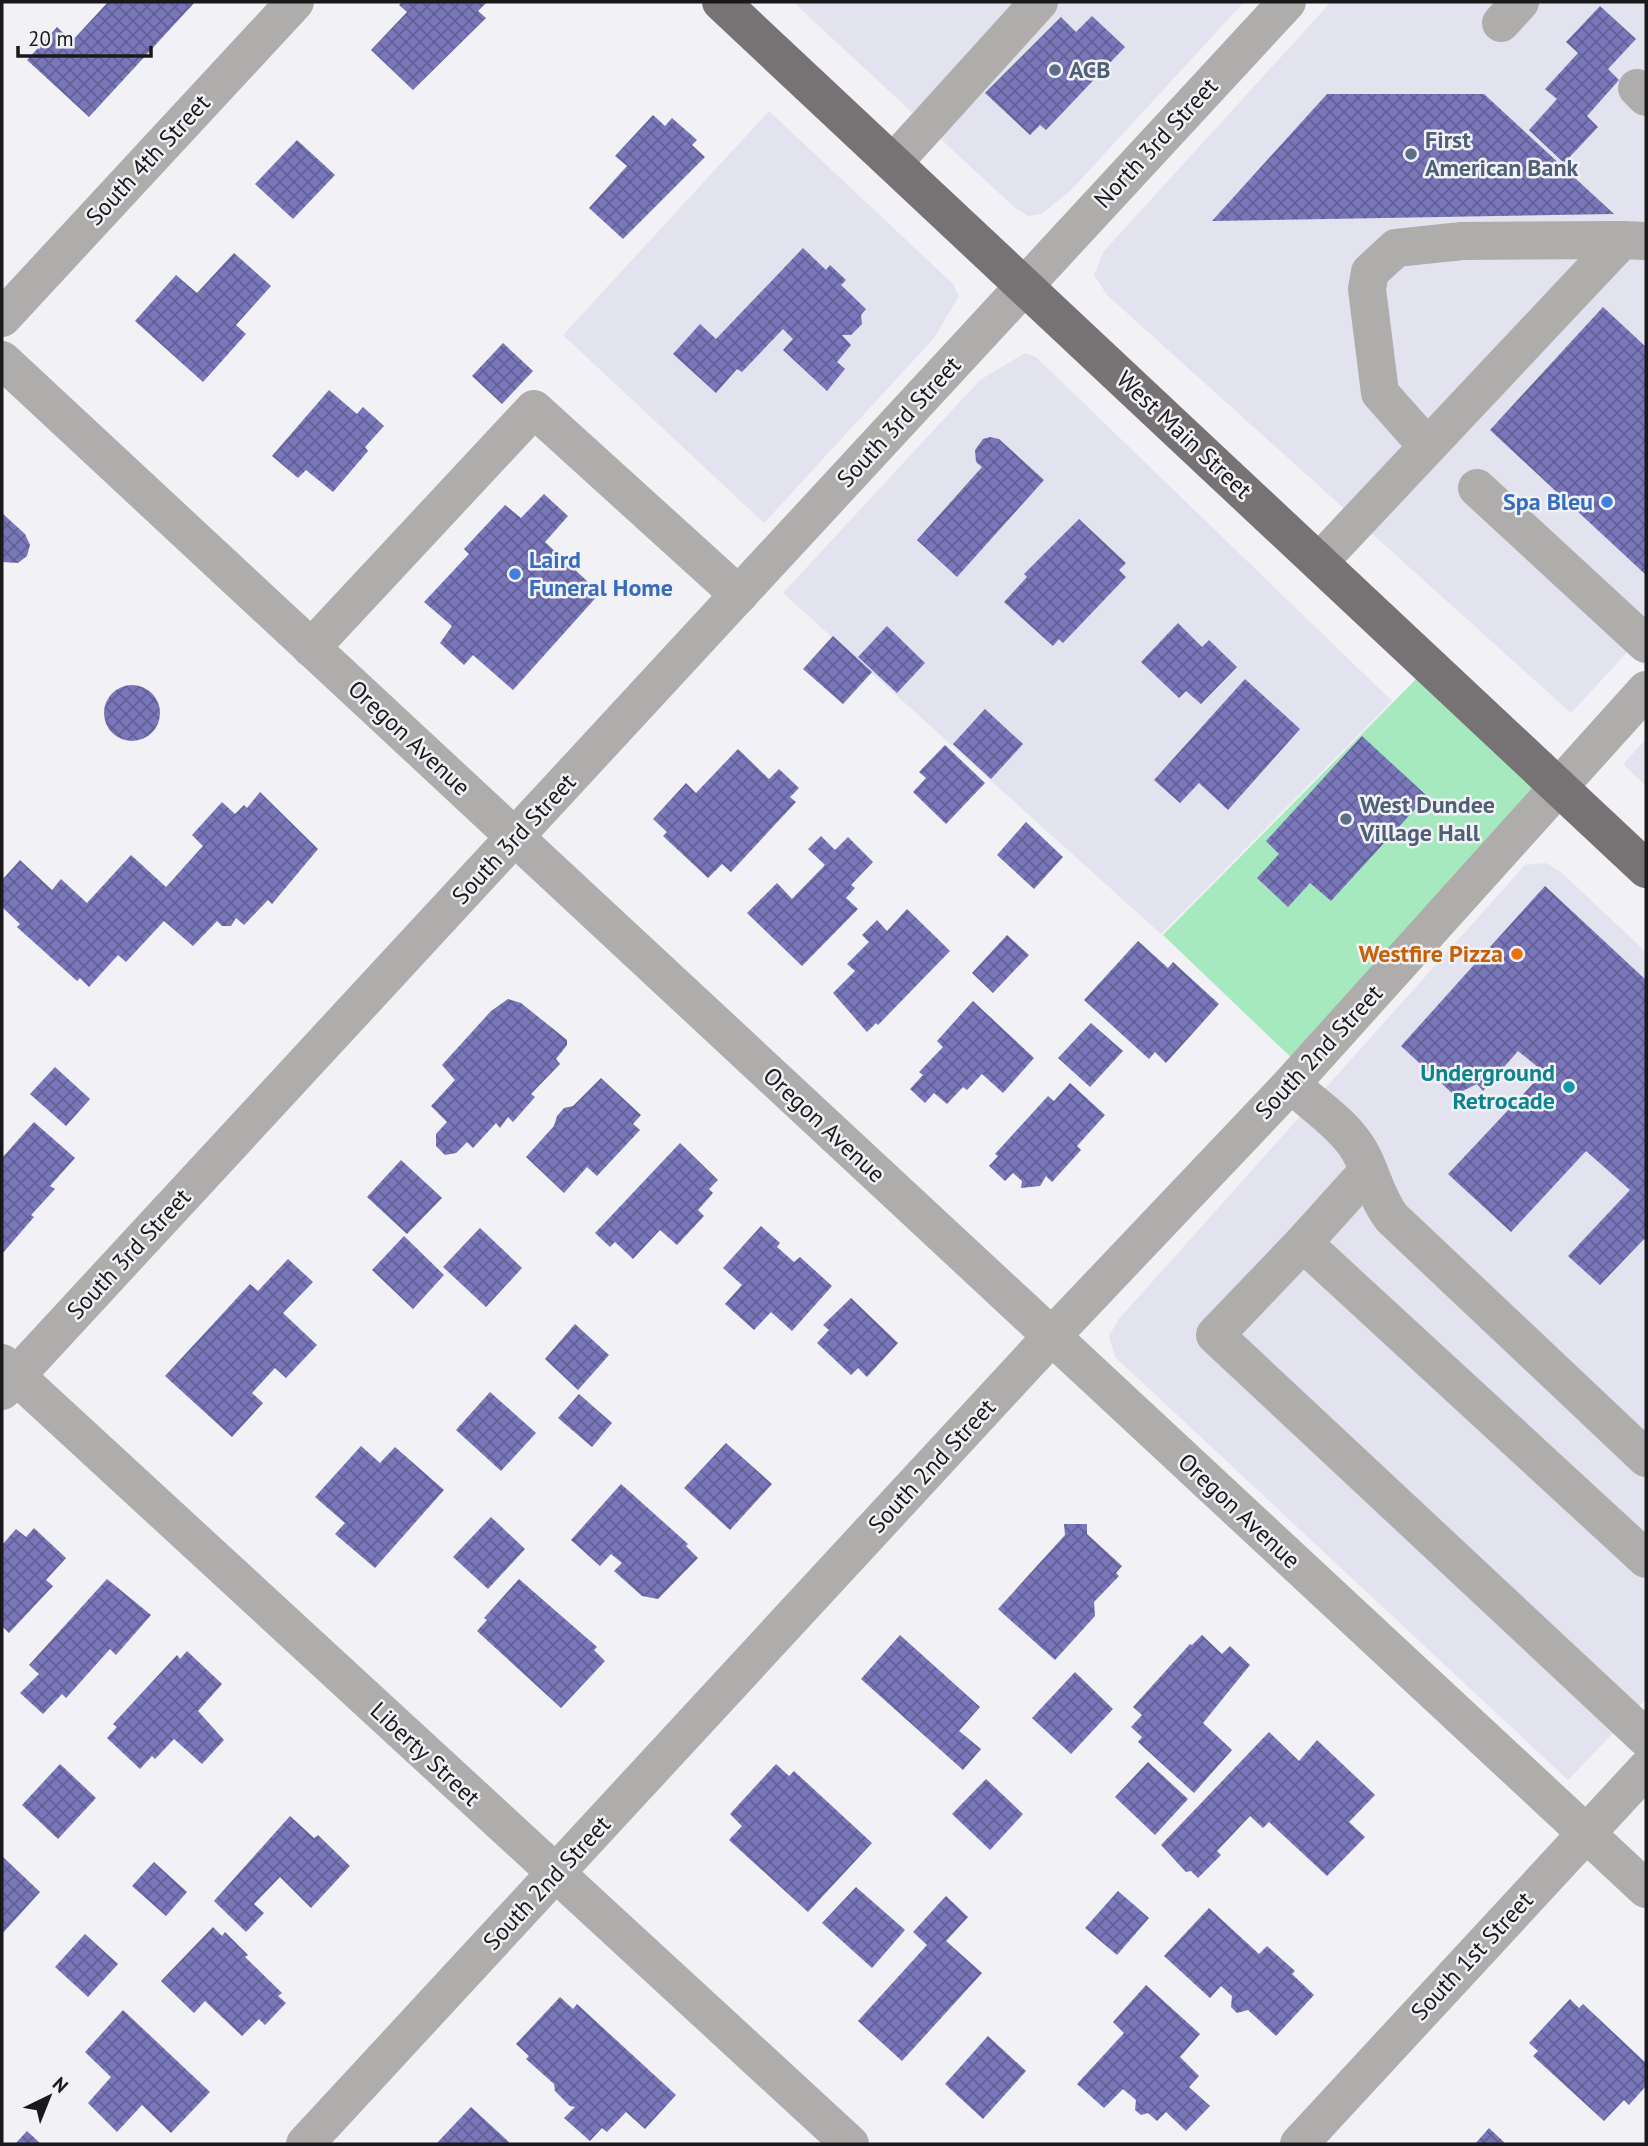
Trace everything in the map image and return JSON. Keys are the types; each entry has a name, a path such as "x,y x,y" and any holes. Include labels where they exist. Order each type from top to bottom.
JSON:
{"main road":[{"name":"West Main Street","path":"721,2 1646,869"}],"street":[{"name":"South 4th Street","path":"2,318 295,2"},
{"path":"894,162 1039,2"},
{"name":"North 3rd Street","path":"1025,285 1287,2"},
{"path":"1426,445 1380,393 1367,289 1370,272 1382,258 1396,247 1462,241 1634,241"},
{"path":"1319,562 1426,445 1634,241"},
{"name":"South 3rd Street","path":"6,1376 517,837 1025,285"},
{"name":"Oregon Avenue","path":"2,360 517,837 1050,1338 1646,1889"},
{"path":"311,648 534,409 739,595"},
{"path":"1476,488 1646,644"},
{"name":"South 2nd Street","path":"305,2144 1050,1338 1291,1084 1646,690"},
{"path":"1291,1084 1352,1139 1380,1200 1392,1218 1646,1458"},
{"path":"1368,1171 1215,1335 1646,1738"},
{"path":"1303,1242 1646,1559"},
{"name":"Liberty Street","path":"6,1376 850,2144"},
{"name":"South 1st Street","path":"1299,2144 1646,1769"}],"shaded area":[{"path":"793,2 1244,2 1072,189 1042,214 1028,216 1015,208"},
{"path":"1331,2 1646,2 1646,632 1571,713 1107,295 1094,275 1104,251"},
{"path":"769,111 953,284 959,296 934,338 764,523 563,335"},
{"path":"1025,353 1036,357 1392,701 1161,934 783,593 980,380"},
{"path":"1646,739 1646,786 1623,764"},
{"path":"1546,863 1562,873 1646,952 1646,1699 1568,1780 1115,1357 1109,1336 1118,1320 1525,865"}],"green space":[{"path":"1426,669 1554,788 1301,1067 1163,935"}],"building":[{"path":"108,2 195,2 89,117 27,60 57,27 72,41"},
{"path":"402,2 487,2 478,11 486,18 413,90 371,50 407,12 399,5"},
{"path":"1600,6 1636,39 1608,69 1619,80 1587,116 1598,127 1564,163 1529,130 1557,99 1545,89 1578,53 1566,42"},
{"name":"ACB","path":"1092,16 1125,47 1046,130 1040,125 1030,135 985,93 1061,17 1076,32"},
{"name":"First American Bank","path":"1327,94 1484,94 1614,214 1212,221"},
{"path":"653,115 665,126 672,118 697,140 692,145 705,157 623,239 589,208 627,166 615,156"},
{"path":"297,140 335,175 293,219 255,184"},
{"path":"803,248 826,270 830,265 846,280 841,285 866,309 861,315 862,324 851,335 842,335 851,345 837,362 845,369 827,391 783,350 793,339 783,329 742,372 737,369 716,393 673,354 700,324 716,339"},
{"path":"234,253 271,286 236,325 246,334 203,382 135,321 176,275 197,293"},
{"name":"Spa Bleu","path":"1603,307 1646,347 1646,575 1490,430"},
{"path":"503,343 533,371 502,404 472,376"},
{"path":"329,390 357,414 363,407 384,426 365,447 368,451 333,492 306,470 298,478 272,456"},
{"path":"983,439 999,439 1044,480 957,577 917,540 982,467 976,462 975,450"},
{"name":"Laird Funeral Home","path":"544,494 568,516 545,542 600,593 513,690 473,655 464,665 440,643 452,626 424,602 469,554 464,549 505,505 521,518"},
{"path":"2,513 25,534 30,545 27,556 18,563 2,562"},
{"path":"1079,519 1126,563 1119,570 1126,577 1063,643 1059,639 1053,646 1004,602 1027,577 1024,574"},
{"path":"1178,623 1202,647 1209,640 1237,667 1201,704 1186,691 1179,698 1141,662"},
{"path":"887,626 925,663 897,693 858,657"},
{"path":"833,636 872,672 843,704 803,669"},
{"path":"1245,679 1300,729 1228,810 1199,783 1180,803 1154,780"},
{"path":"126,685 138,685 148,689 156,697 160,713 156,729 148,737 138,741 126,741 116,737 108,729 104,719 104,707 108,697 116,689"},
{"path":"985,709 1023,744 991,779 953,744"},
{"name":"West Dundee Village Hall","path":"1362,736 1427,796 1331,901 1310,883 1288,907 1257,878 1279,854 1266,841"},
{"path":"945,745 985,783 946,824 913,792 926,778 919,772"},
{"path":"738,749 769,779 779,769 799,788 790,797 796,802 731,872 722,864 708,878 663,836 667,832 653,819 686,783 696,793"},
{"path":"260,792 318,849 272,904 268,900 244,925 236,918 231,926 222,926 217,921 193,946 164,921 126,962 118,955 89,987 80,978 77,981 17,927 20,924 2,907 2,880 20,860 52,890 61,879 87,903 131,855 166,887 203,846 192,835 222,802 235,814 244,805 247,808"},
{"path":"1026,822 1063,857 1034,889 997,855"},
{"path":"821,836 835,850 848,837 873,862 851,885 855,888 846,898 858,909 802,966 747,913 777,883 792,899 825,865 808,849"},
{"path":"1545,886 1646,980 1646,1241 1644,1239 1600,1285 1568,1256 1630,1190 1586,1151 1511,1232 1448,1174 1544,1072 1518,1051 1483,1091 1477,1084 1454,1095 1401,1046"},
{"path":"907,909 950,951 878,1025 876,1023 867,1032 833,993 855,971 847,964 869,942 862,935 877,920 887,931"},
{"path":"1007,935 1029,955 993,993 972,973"},
{"path":"1138,941 1168,968 1173,962 1219,1004 1166,1063 1155,1052 1149,1059 1084,1000"},
{"path":"508,999 521,1003 567,1040 567,1045 556,1059 560,1064 531,1094 535,1097 513,1122 508,1117 500,1128 496,1123 473,1148 467,1142 456,1153 445,1155 436,1146 436,1134 447,1122 431,1106 455,1080 442,1065 491,1011"},
{"path":"973,1001 1034,1058 1003,1093 982,1074 967,1090 963,1087 947,1104 934,1093 925,1103 910,1089 923,1075 919,1072 943,1047 937,1041"},
{"path":"1091,1023 1123,1051 1090,1087 1058,1058"},
{"path":"55,1067 90,1099 66,1126 30,1094"},
{"path":"601,1078 641,1115 633,1124 640,1130 597,1176 587,1167 564,1193 526,1157 554,1126 557,1116 564,1108 573,1106"},
{"path":"1070,1083 1105,1115 1077,1146 1081,1150 1052,1182 1046,1176 1040,1186 1021,1188 1022,1181 1013,1173 1005,1181 989,1166 998,1156 995,1154 1048,1096 1054,1101"},
{"path":"34,1122 75,1158 50,1186 55,1189 31,1215 34,1217 2,1254 2,1158"},
{"path":"680,1143 718,1180 709,1189 713,1193 698,1210 704,1216 677,1245 660,1230 633,1259 615,1242 610,1247 595,1233"},
{"path":"401,1160 442,1198 407,1234 367,1197"},
{"path":"761,1226 780,1243 777,1247 794,1262 800,1257 832,1286 792,1331 771,1312 754,1330 725,1304 742,1285 723,1268"},
{"path":"480,1228 522,1268 486,1307 443,1267"},
{"path":"404,1236 444,1275 413,1309 372,1270"},
{"path":"288,1259 313,1282 283,1313 317,1345 286,1378 275,1368 252,1393 263,1403 232,1437 165,1376 250,1284 258,1291"},
{"path":"851,1298 898,1343 867,1377 858,1368 851,1375 817,1343 829,1330 823,1325"},
{"path":"575,1324 609,1355 578,1390 545,1359"},
{"path":"490,1392 536,1433 501,1471 456,1430"},
{"path":"579,1394 612,1423 592,1447 558,1418"},
{"path":"726,1443 772,1484 730,1530 684,1488"},
{"path":"361,1446 380,1463 395,1447 444,1490 375,1568 335,1534 345,1523 315,1497"},
{"path":"621,1484 688,1544 686,1546 698,1558 658,1599 642,1596 614,1571 622,1563 611,1554 600,1566 571,1540"},
{"path":"491,1517 525,1549 488,1589 453,1557"},
{"path":"1064,1524 1087,1524 1087,1534 1122,1566 1116,1573 1119,1576 1094,1602 1095,1616 1055,1660 998,1609 1065,1535"},
{"path":"34,1528 66,1558 46,1580 53,1586 9,1633 2,1626 2,1545 16,1529 26,1537"},
{"path":"107,1579 151,1615 116,1655 110,1649 66,1698 62,1694 43,1714 20,1693 39,1674 29,1665"},
{"path":"519,1579 597,1647 594,1650 605,1661 561,1708 477,1631 487,1620 484,1618"},
{"path":"900,1635 980,1707 959,1731 981,1749 963,1770 861,1679"},
{"path":"1202,1635 1222,1654 1230,1646 1250,1665 1203,1723 1232,1750 1194,1793 1138,1742 1142,1737 1131,1727 1142,1715 1133,1707 1190,1644"},
{"path":"187,1651 222,1684 198,1711 224,1740 202,1764 174,1739 155,1759 152,1756 140,1769 107,1738 117,1727 113,1724 177,1655 180,1659"},
{"path":"1075,1672 1113,1709 1071,1754 1032,1718"},
{"path":"1269,1732 1299,1761 1317,1740 1375,1795 1349,1822 1365,1837 1327,1876 1269,1822 1263,1828 1250,1816 1217,1851 1221,1855 1198,1878 1191,1871 1186,1872 1161,1845"},
{"path":"1148,1762 1188,1799 1155,1835 1115,1797"},
{"path":"60,1764 96,1798 58,1839 22,1805"},
{"path":"776,1764 789,1776 794,1771 872,1843 808,1912 729,1840 742,1826 730,1814"},
{"path":"986,1779 1023,1814 990,1850 952,1814"},
{"path":"290,1816 314,1838 318,1835 350,1866 311,1908 280,1877 254,1904 264,1913 246,1932 214,1901"},
{"path":"2,1856 40,1892 2,1934"},
{"path":"154,1862 187,1892 166,1916 132,1886"},
{"path":"856,1887 905,1930 872,1968 822,1923"},
{"path":"1118,1891 1149,1918 1117,1955 1085,1928"},
{"path":"946,1896 968,1917 946,1941 982,1973 902,2061 858,2021 927,1945 913,1932"},
{"path":"1209,1908 1259,1954 1267,1946 1295,1971 1292,1974 1314,1995 1276,2036 1248,2010 1237,2013 1231,2007 1232,1996 1221,1986 1210,1998 1164,1956"},
{"path":"213,1927 222,1936 225,1932 248,1955 245,1957 282,1993 278,1996 286,2003 265,2025 259,2019 242,2036 205,2001 194,2013 161,1981"},
{"path":"85,1934 118,1964 88,1997 55,1967"},
{"path":"1146,1985 1200,2034 1180,2057 1199,2076 1189,2087 1210,2106 1186,2131 1166,2112 1157,2121 1148,2113 1141,2115 1135,2110 1136,2100 1123,2089 1104,2108 1077,2084 1124,2033 1113,2022"},
{"path":"560,1997 573,2009 577,2004 676,2095 645,2129 626,2112 607,2132 602,2128 590,2141 564,2118 575,2107 570,2106 555,2091 554,2084 526,2059 529,2056 516,2044"},
{"path":"1570,1999 1579,2008 1583,2004 1646,2063 1646,2086 1629,2105 1624,2100 1604,2121 1533,2056 1538,2051 1529,2043"},
{"path":"123,2010 210,2092 171,2133 142,2105 117,2132 88,2103 111,2077 85,2052"},
{"path":"988,2036 1026,2071 983,2119 945,2084"},
{"path":"471,2107 511,2144 436,2144"},
{"path":"1489,2128 1506,2144 1475,2144"},
{"path":"27,2131 41,2144 15,2144"}],"place":[{"name":"ACB","path":"1055,70"},
{"name":"First American Bank","path":"1411,154"},
{"name":"Spa Bleu","path":"1607,502"},
{"name":"Laird Funeral Home","path":"515,574"},
{"name":"West Dundee Village Hall","path":"1346,819"},
{"name":"Westfire Pizza","path":"1517,954"},
{"name":"Underground Retrocade","path":"1569,1087"}]}
